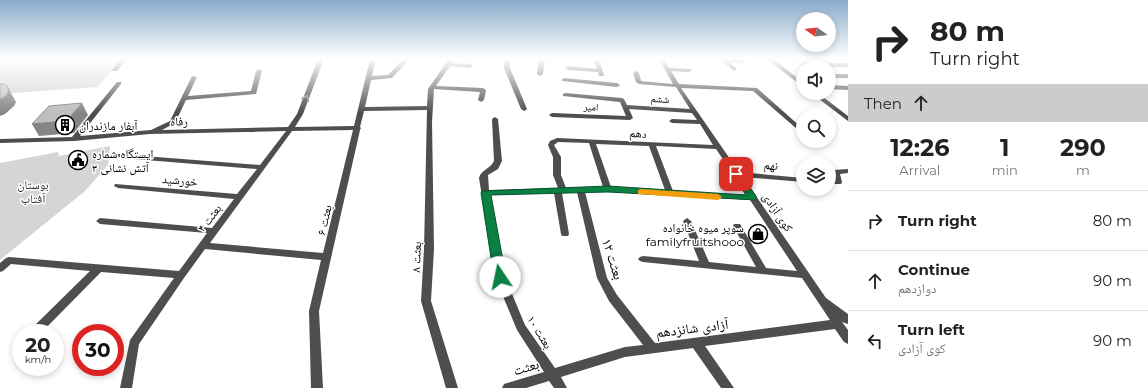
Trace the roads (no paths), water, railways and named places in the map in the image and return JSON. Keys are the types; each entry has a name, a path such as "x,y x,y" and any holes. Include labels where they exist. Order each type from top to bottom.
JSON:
{"street":[{"path":"152,132 173,122 194,77"},
{"path":"184,98 254,93 258,77"},
{"name":"بعثت ۴","path":"126,388 134,343 181,275 290,130 300,114 315,77"},
{"path":"369,78 388,77"},
{"path":"432,87 439,77"},
{"path":"511,77 524,109"},
{"path":"601,77 604,86"},
{"path":"637,77 639,82 678,86 755,89 796,125"},
{"name":"کوی آزادی","path":"672,77 820,298 843,322"},
{"name":"بعثت ۶","path":"317,388 314,312 369,78"},
{"path":"564,80 604,86 617,85"},
{"path":"74,139 119,83"},
{"path":"481,100 485,83"},
{"path":"432,87 483,90"},
{"name":"بعثت ٨","path":"432,87 429,122 429,249 426,301 452,388"},
{"path":"836,87 848,88"},
{"path":"566,95 622,100 626,107"},
{"path":"823,100 848,120"},
{"name":"ششم","path":"626,107 694,111"},
{"name":"امیر","path":"552,115 629,120 626,107"},
{"path":"362,109 430,108"},
{"name":"بعثت ۱۰","path":"495,119 498,161 496,167 484,174 500,277 521,328 561,388"},
{"path":"672,121 701,122"},
{"name":"رفاه","path":"0,141 74,139 152,132 358,128"},
{"name":"دهم","path":"560,190 557,175 557,157 552,145 552,142 557,140 718,147"},
{"path":"592,142 608,189"},
{"path":"652,145 670,194"},
{"path":"121,156 262,167"},
{"path":"836,182 838,182 836,172 848,171"},
{"name":"نهم","path":"736,174 796,179"},
{"name":"خورشید","path":"118,186 240,197"},
{"path":"486,193 608,189 753,198"},
{"path":"560,190 565,234"},
{"name":"بعثت ۱۲","path":"580,190 602,278 613,298 652,348"},
{"path":"100,221 214,231"},
{"path":"687,221 705,265"},
{"path":"737,226 763,271"},
{"path":"203,246 327,257"},
{"path":"643,258 804,275"},
{"path":"0,268 9,260 181,275"},
{"path":"43,324 100,268"},
{"path":"843,322 848,339"},
{"name":"آزادی شانزدهم","path":"553,374 625,352 843,322"},
{"path":"695,342 728,388"},
{"name":"بعثت","path":"508,388 553,374"}],"place":[{"name":"آبفار مازندران","path":"65,125"},
{"name":"ایستگاه شماره ۳ آتش نشانی","path":"78,160"},
{"name":"سوپر میوه خانواده familyfruitshooo","path":"758,234"}],"park label":[{"name":"بوستان آفتاب","path":"33,191"}]}
